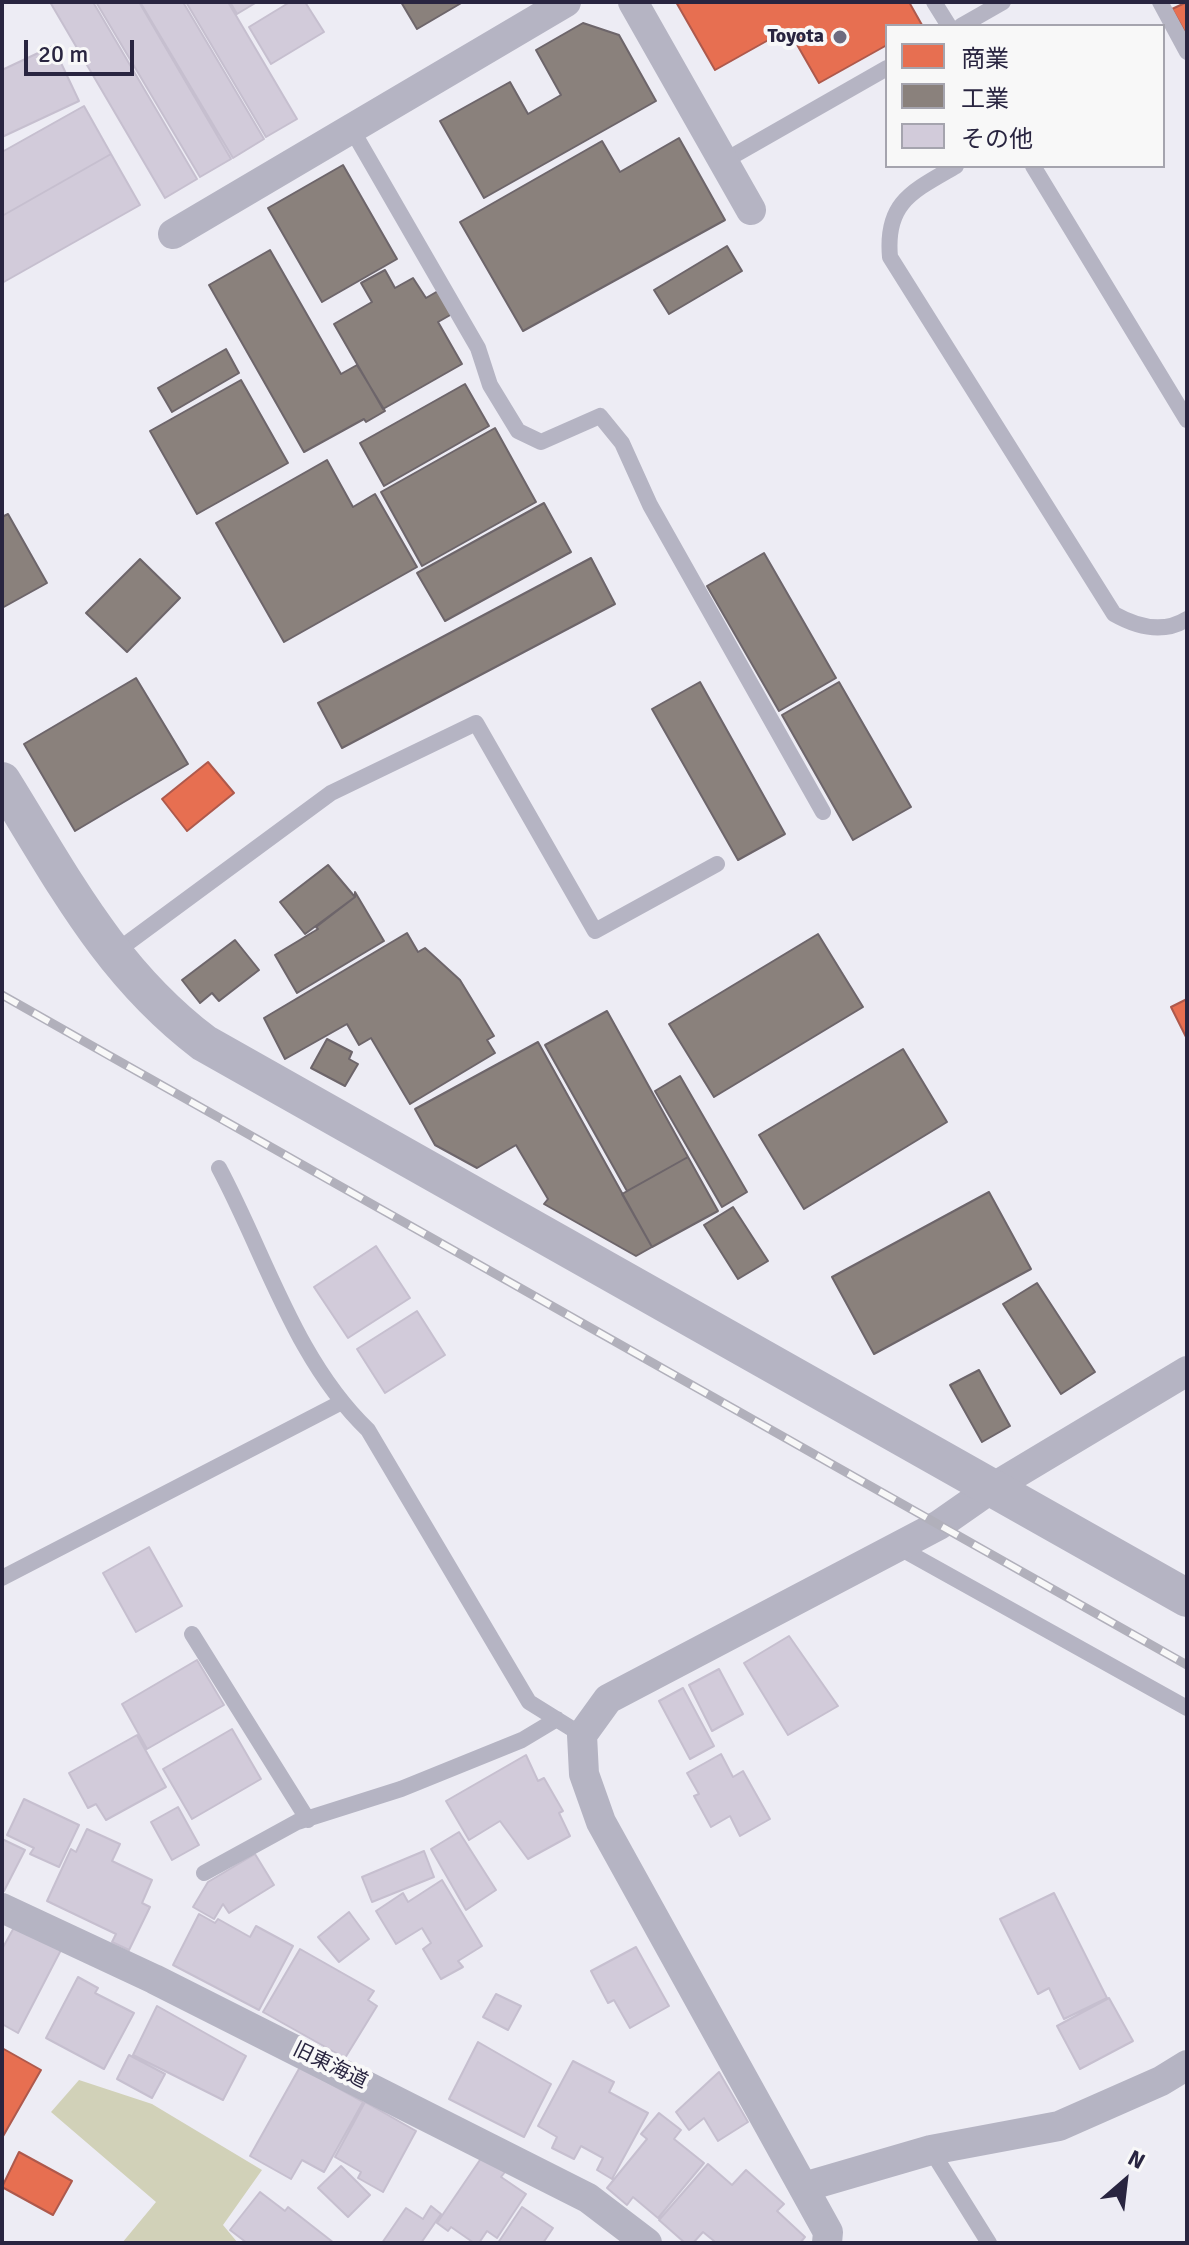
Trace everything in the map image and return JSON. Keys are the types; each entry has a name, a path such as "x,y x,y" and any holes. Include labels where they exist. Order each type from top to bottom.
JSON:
{"street":[{"path":"173,234 566,2"},
{"path":"633,2 751,210"},
{"path":"2,781 95,933 166,1015 204,1043 1187,1598"},
{"path":"827,2243 828,2232 804,2187 601,1822 569,1727 608,1699 939,1525 992,1488 1187,1371"},
{"name":"旧東海道","path":"2,1908 154,1979 588,2198 647,2243"},
{"path":"804,2187 931,2150 1059,2126 1161,2081 1187,2065"}],"lane":[{"path":"934,2 948,24"},
{"path":"964,24 1003,2"},
{"path":"1160,2 1187,52"},
{"path":"724,161 885,69"},
{"path":"351,128 478,348 490,385 518,431 541,442 600,416 622,443 650,505 823,812"},
{"path":"953,168 912,192 895,211 888,234 890,257 1114,614 1134,625 1158,628 1177,625 1187,619"},
{"path":"1034,168 1187,420"},
{"path":"112,954 331,793 476,723 595,931 717,864"},
{"path":"219,1168 247,1222 286,1313 340,1403 368,1430 529,1702 569,1727"},
{"path":"2,1578 340,1403"},
{"path":"898,1547 1187,1708"},
{"path":"192,1634 308,1820"},
{"path":"204,1873 297,1822 428,1779 522,1740 569,1727"},
{"path":"931,2150 989,2243"}],"green space":[{"path":"79,2080 152,2104 262,2170 223,2225 238,2243 122,2243 156,2202 51,2112"}],"building: 商業":[{"name":"Toyota","path":"676,2 909,2 921,24 885,24 885,46 819,83 788,29 715,70"},
{"path":"1187,2 1187,36 1172,9"},
{"path":"208,762 234,793 187,831 162,799"},
{"path":"1187,999 1187,1039 1171,1007"},
{"path":"2,2048 41,2070 2,2138"},
{"path":"19,2152 72,2181 53,2215 2,2187"}],"building: 工業":[{"path":"401,2 463,2 417,29"},
{"path":"583,23 619,35 656,101 484,198 440,121 510,82 528,114 561,95 536,50"},
{"path":"679,138 725,220 523,331 460,222 602,141 620,172"},
{"path":"343,165 397,259 322,302 268,208"},
{"path":"727,246 742,271 669,314 654,290"},
{"path":"270,250 341,374 357,365 385,411 304,452 209,285"},
{"path":"385,270 395,288 413,278 426,298 438,291 452,314 438,322 462,364 383,409 334,324 372,302 361,283"},
{"path":"226,349 239,373 172,412 158,388"},
{"path":"241,380 288,463 197,514 150,431"},
{"path":"465,384 489,426 384,486 360,443"},
{"path":"495,428 536,502 422,566 381,492"},
{"path":"327,460 353,507 375,494 417,567 284,642 216,523"},
{"path":"544,503 571,552 445,621 417,573"},
{"path":"8,514 47,583 2,608 2,517"},
{"path":"764,553 836,678 779,711 707,586"},
{"path":"591,558 615,604 342,748 318,703"},
{"path":"140,559 180,598 127,652 86,613"},
{"path":"136,678 188,764 75,831 24,744"},
{"path":"700,682 785,834 738,860 652,709"},
{"path":"839,682 911,807 853,840 782,715"},
{"path":"328,865 355,897 305,934 280,902"},
{"path":"355,892 384,941 297,993 275,955 318,929 316,927 355,897"},
{"path":"407,933 418,952 425,948 460,980 494,1036 487,1040 495,1053 410,1104 371,1038 359,1045 347,1024 285,1059 264,1018"},
{"path":"818,934 863,1007 714,1097 669,1024"},
{"path":"235,940 259,970 219,1001 212,993 200,1003 182,980"},
{"path":"607,1011 688,1157 627,1191 545,1045"},
{"path":"327,1039 352,1052 349,1059 358,1064 345,1086 311,1068"},
{"path":"538,1042 652,1247 636,1256 544,1204 548,1199 516,1145 477,1168 435,1145 415,1109"},
{"path":"903,1049 947,1122 804,1209 759,1135"},
{"path":"680,1076 747,1192 722,1207 655,1091"},
{"path":"688,1157 718,1211 652,1247 622,1194"},
{"path":"989,1192 1031,1269 874,1354 832,1277"},
{"path":"733,1207 768,1261 738,1279 704,1225"},
{"path":"1037,1283 1095,1372 1061,1394 1003,1304"},
{"path":"979,1370 1010,1426 982,1442 950,1385"}],"building: その他":[{"path":"50,2 93,2 197,179 165,198"},
{"path":"96,2 139,2 231,159 200,177"},
{"path":"140,2 183,2 264,139 233,158"},
{"path":"186,2 228,2 297,119 266,137"},
{"path":"230,2 257,2 237,14"},
{"path":"290,2 305,2 324,32 271,64 249,27"},
{"path":"53,46 79,101 2,137 2,70"},
{"path":"84,106 111,154 2,216 2,152"},
{"path":"111,154 140,205 2,283 2,216"},
{"path":"376,1246 410,1298 348,1338 314,1287"},
{"path":"417,1311 445,1355 385,1393 357,1349"},
{"path":"149,1547 182,1606 136,1632 103,1573"},
{"path":"789,1636 838,1706 788,1735 744,1663"},
{"path":"197,1660 224,1705 147,1749 122,1704"},
{"path":"719,1669 743,1714 712,1731 689,1685"},
{"path":"683,1688 714,1746 690,1759 659,1701"},
{"path":"232,1729 261,1779 192,1819 163,1769"},
{"path":"137,1735 166,1787 106,1820 96,1804 88,1808 69,1773"},
{"path":"721,1754 733,1777 743,1771 770,1819 740,1836 730,1816 711,1827 694,1796 699,1794 687,1773"},
{"path":"526,1755 538,1781 544,1778 563,1811 559,1813 570,1836 528,1859 500,1821 469,1840 446,1801"},
{"path":"24,1799 79,1825 59,1867 30,1854 34,1848 7,1835"},
{"path":"178,1807 199,1845 172,1860 151,1822"},
{"path":"87,1829 120,1844 112,1861 152,1880 142,1903 150,1907 129,1950 112,1942 116,1934 47,1901 71,1849 76,1852"},
{"path":"459,1832 496,1890 466,1910 431,1849"},
{"path":"2,1839 25,1850 4,1891 2,1889"},
{"path":"424,1851 434,1877 372,1902 362,1877"},
{"path":"255,1854 274,1885 229,1913 223,1904 214,1919 193,1907 208,1882"},
{"path":"442,1880 482,1946 458,1961 463,1967 441,1979 423,1949 431,1943 422,1928 396,1944 376,1911 403,1893 408,1902"},
{"path":"1054,1893 1107,1998 1064,2019 1049,1988 1038,1994 1000,1919"},
{"path":"349,1912 369,1939 339,1962 318,1937"},
{"path":"199,1914 215,1923 218,1919 250,1937 256,1926 293,1946 259,2010 173,1965"},
{"path":"16,1924 62,1948 18,2033 2,2024 2,1949"},
{"path":"636,1947 669,2006 630,2028 614,2000 608,2003 591,1971"},
{"path":"300,1949 374,1991 368,2000 377,2006 345,2058 263,2012"},
{"path":"78,1977 98,1988 95,1993 134,2013 104,2069 46,2038"},
{"path":"496,1994 521,2006 508,2030 483,2017"},
{"path":"1109,1998 1133,2041 1080,2069 1057,2026"},
{"path":"157,2006 246,2056 223,2100 133,2055"},
{"path":"478,2042 551,2084 524,2137 449,2099"},
{"path":"129,2055 165,2074 152,2098 117,2079"},
{"path":"573,2061 614,2082 609,2092 648,2113 612,2179 597,2170 603,2158 581,2146 574,2159 552,2148 557,2137 538,2126"},
{"path":"300,2067 363,2102 324,2172 302,2160 291,2179 250,2156"},
{"path":"719,2072 748,2122 718,2141 704,2118 689,2130 676,2112"},
{"path":"365,2102 416,2131 383,2192 358,2178 361,2172 335,2157"},
{"path":"659,2113 681,2130 674,2139 704,2163 658,2218 633,2197 627,2205 607,2188 647,2139 641,2134"},
{"path":"482,2157 505,2172 501,2177 526,2194 497,2238 487,2231 479,2243 474,2243 451,2227 448,2231 437,2223"},
{"path":"708,2164 732,2185 746,2170 784,2204 777,2211 805,2237 800,2243 712,2243 714,2241 703,2232 693,2243 685,2243 659,2220"},
{"path":"341,2166 370,2195 348,2217 318,2188"},
{"path":"260,2192 285,2211 288,2207 334,2243 247,2243 230,2230"},
{"path":"431,2206 441,2214 421,2243 382,2243 406,2208 423,2219"},
{"path":"522,2207 553,2228 543,2243 498,2243"}],"railway":[{"path":"2,995 1187,1665"}],"place":[{"name":"Toyota","path":"840,37"}]}
